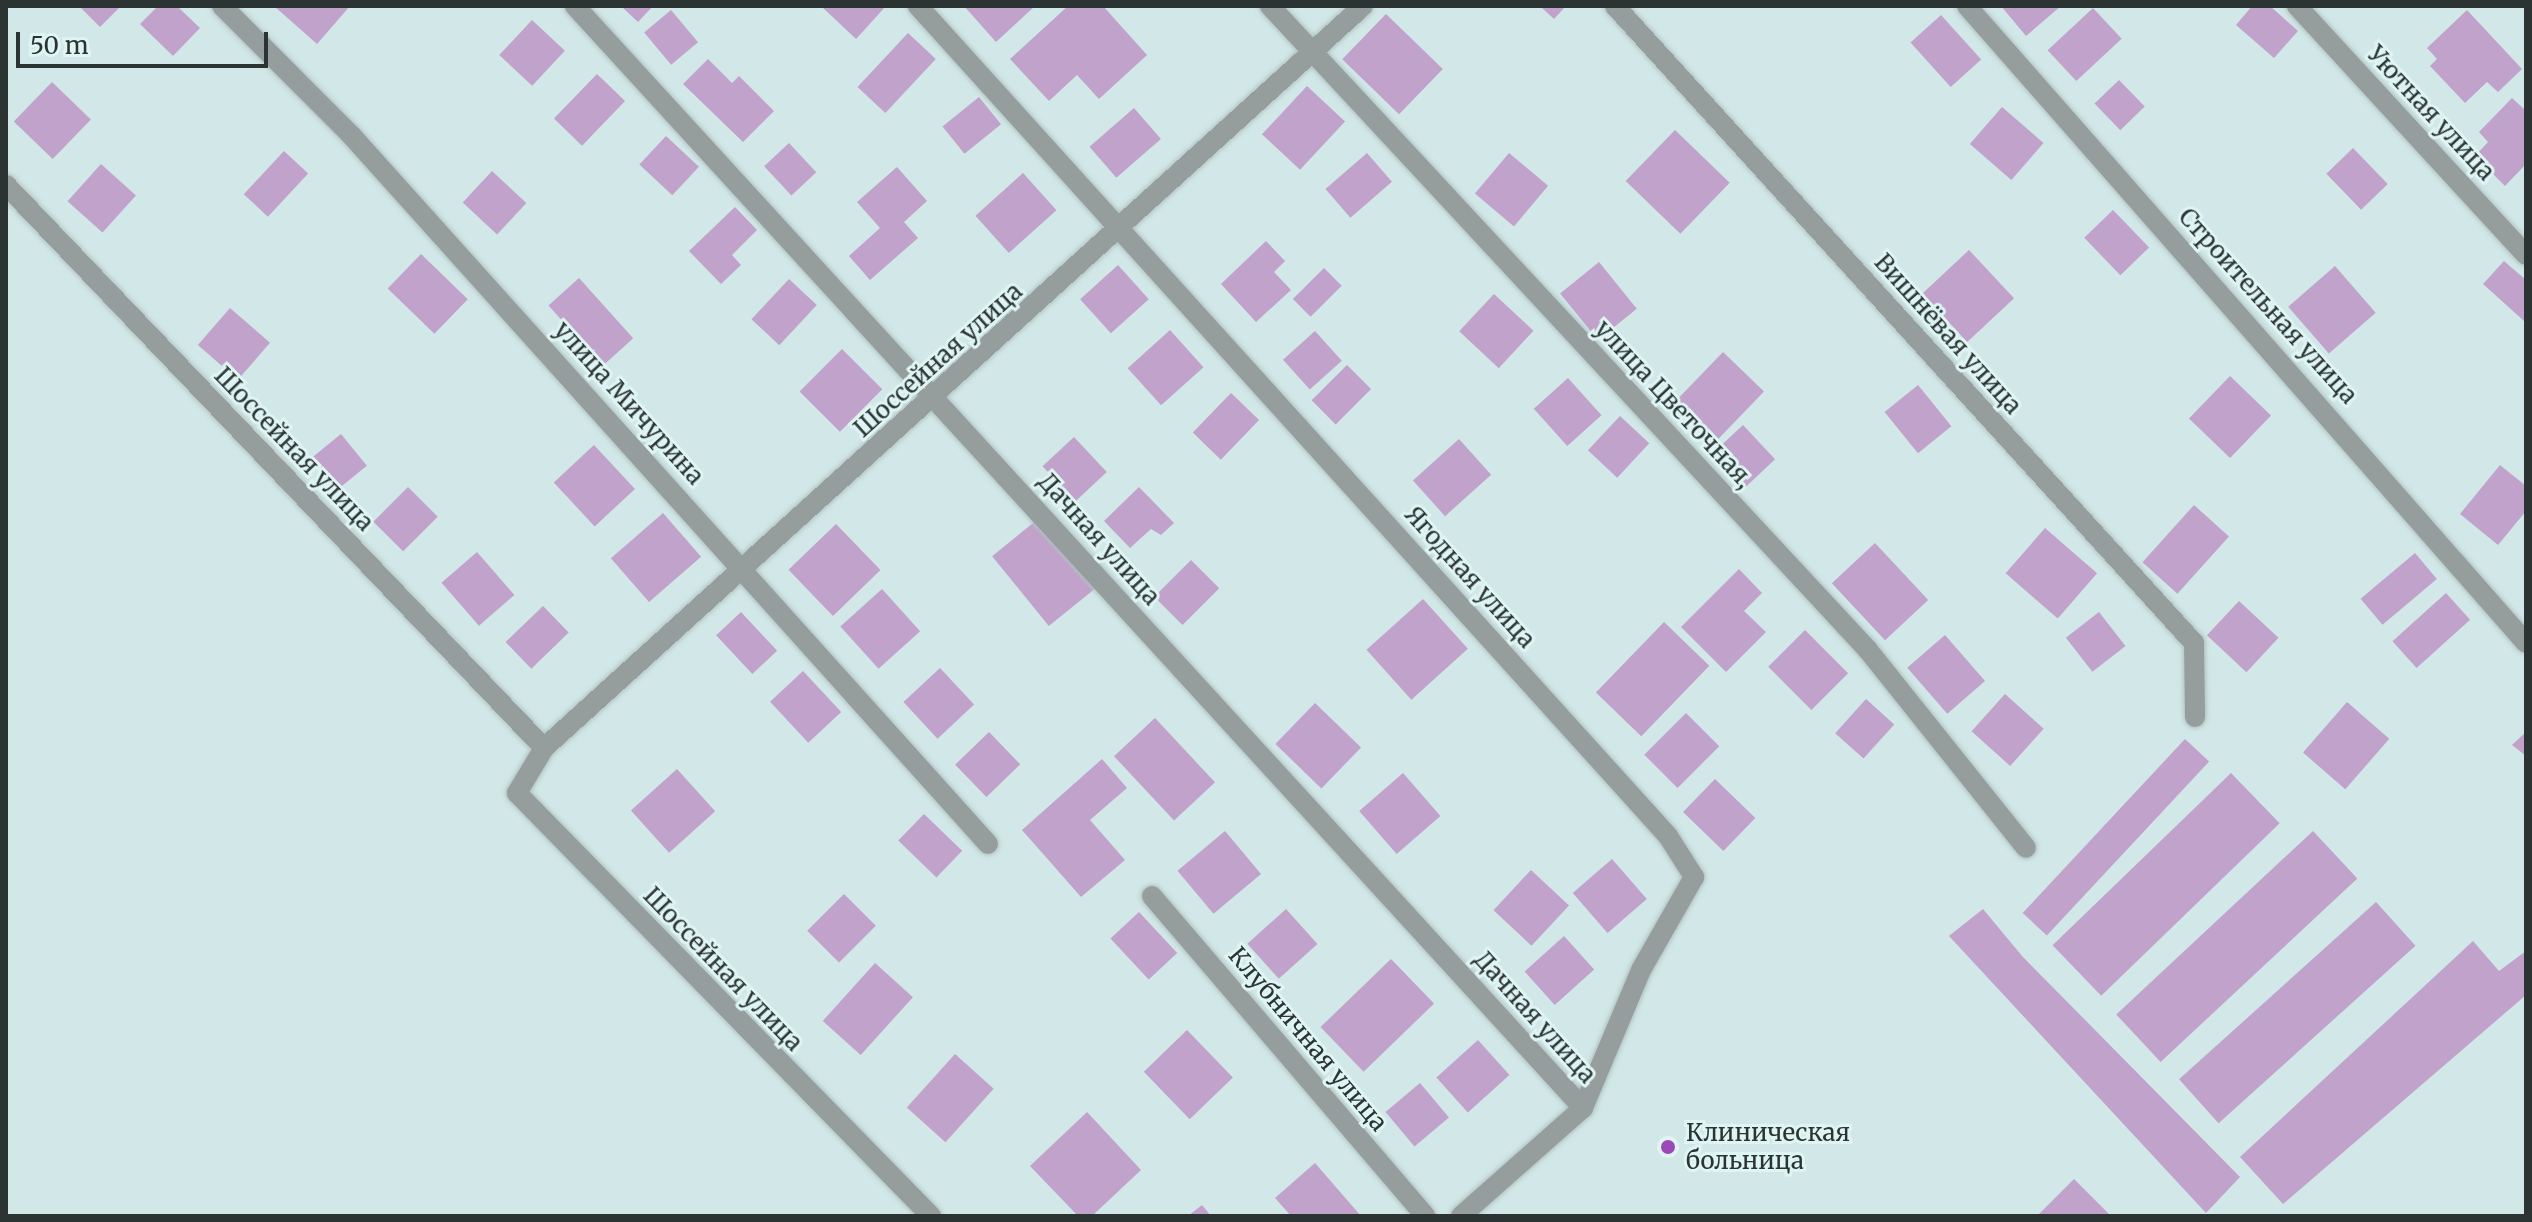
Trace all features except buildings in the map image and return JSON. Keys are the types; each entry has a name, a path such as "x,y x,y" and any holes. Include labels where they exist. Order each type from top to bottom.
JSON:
{"street":[{"name":"улица Мичурина","path":"222,6 351,135 988,844"},
{"name":"Дачная улица","path":"575,6 1583,1108"},
{"name":"Ягодная улица","path":"918,6 1658,824 1694,877 1641,970 1583,1108 1461,1216"},
{"name":"улица Цветочная,","path":"1270,6 1868,650 2026,848"},
{"name":"Шоссейная улица","path":"931,1216 517,793 544,748 935,398 1363,6"},
{"name":"Вишнёвая улица","path":"1615,6 2194,643 2195,717"},
{"name":"Строительная улица","path":"1967,6 2526,643"},
{"name":"Уютная улица","path":"2297,6 2526,255"},
{"name":"Шоссейная улица","path":"6,185 544,748"},
{"name":"Клубничная улица","path":"1152,896 1425,1216"}],"place":[{"name":"Клиническая больница","path":"1668,1147"}]}
